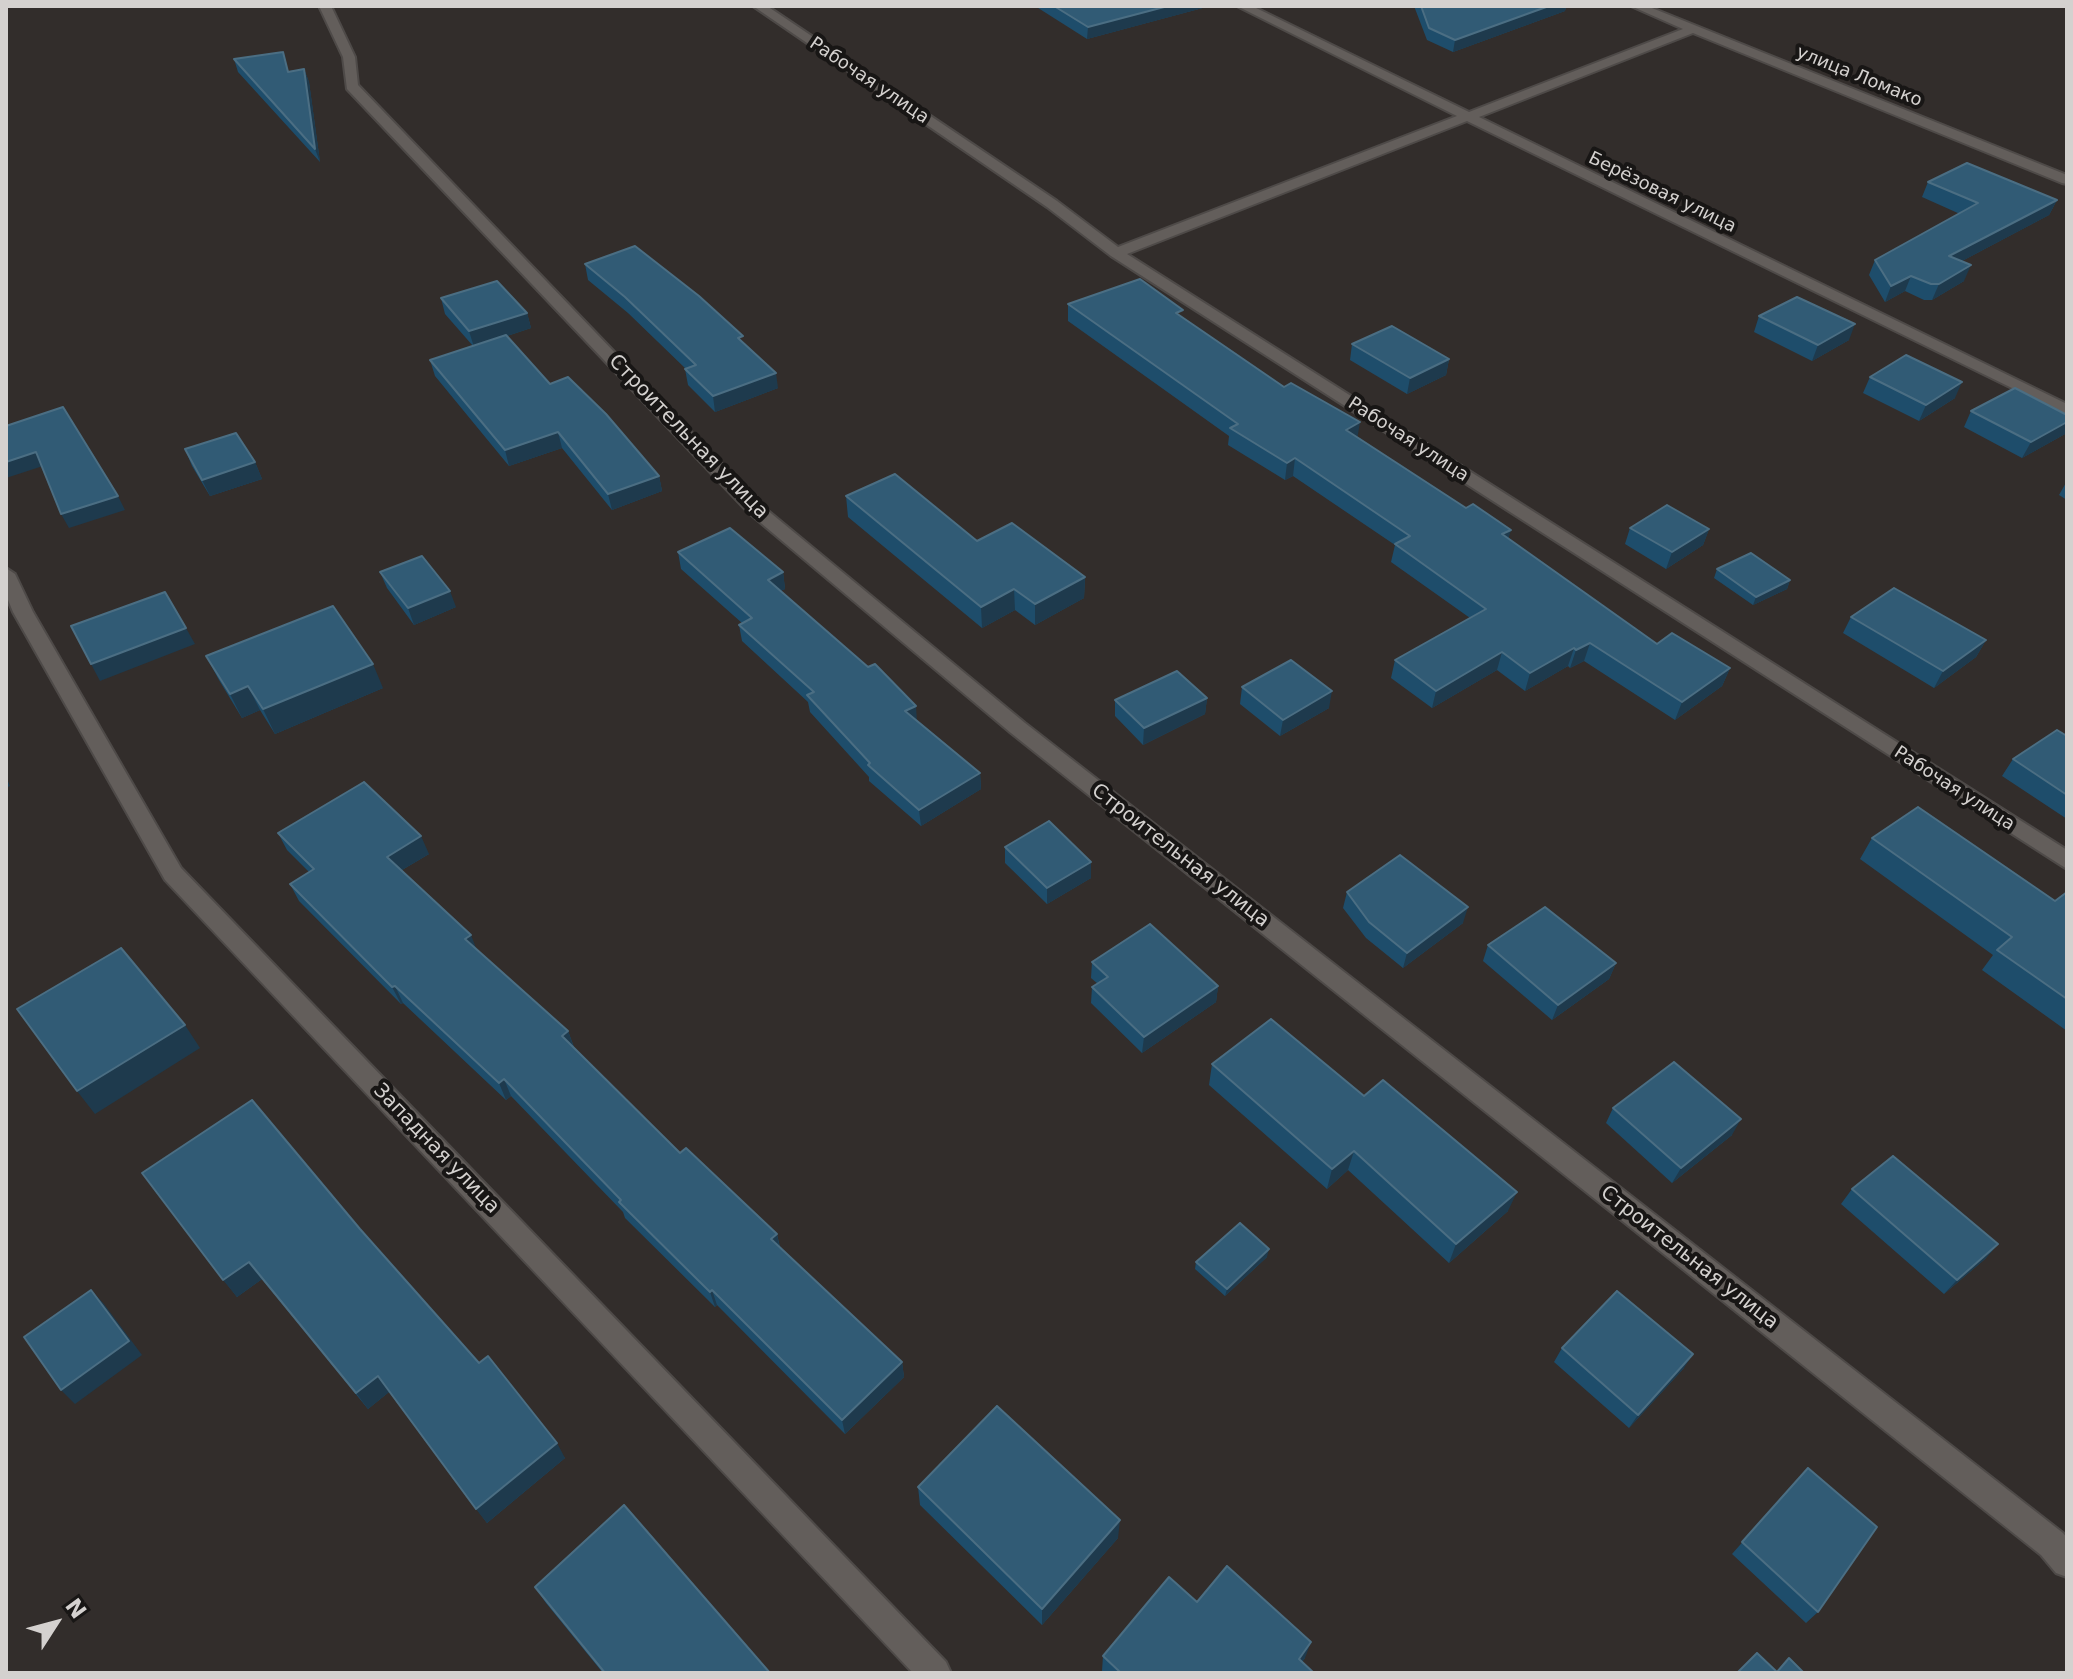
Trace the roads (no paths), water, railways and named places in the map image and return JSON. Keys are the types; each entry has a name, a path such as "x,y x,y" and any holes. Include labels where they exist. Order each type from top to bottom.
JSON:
{"street":[{"name":"Строительная улица","path":"325,6 349,57 352,86 755,509 1030,738 2052,1544 2067,1562"},
{"name":"Рабочая улица","path":"759,6 1052,204 1116,253 2067,861"},
{"name":"Берёзовая улица","path":"1243,6 2067,410"},
{"name":"улица Ломако","path":"1637,6 2067,180"},
{"path":"1116,253 1693,29"},
{"name":"Западная улица","path":"6,574 23,612 173,874 935,1673"}]}
